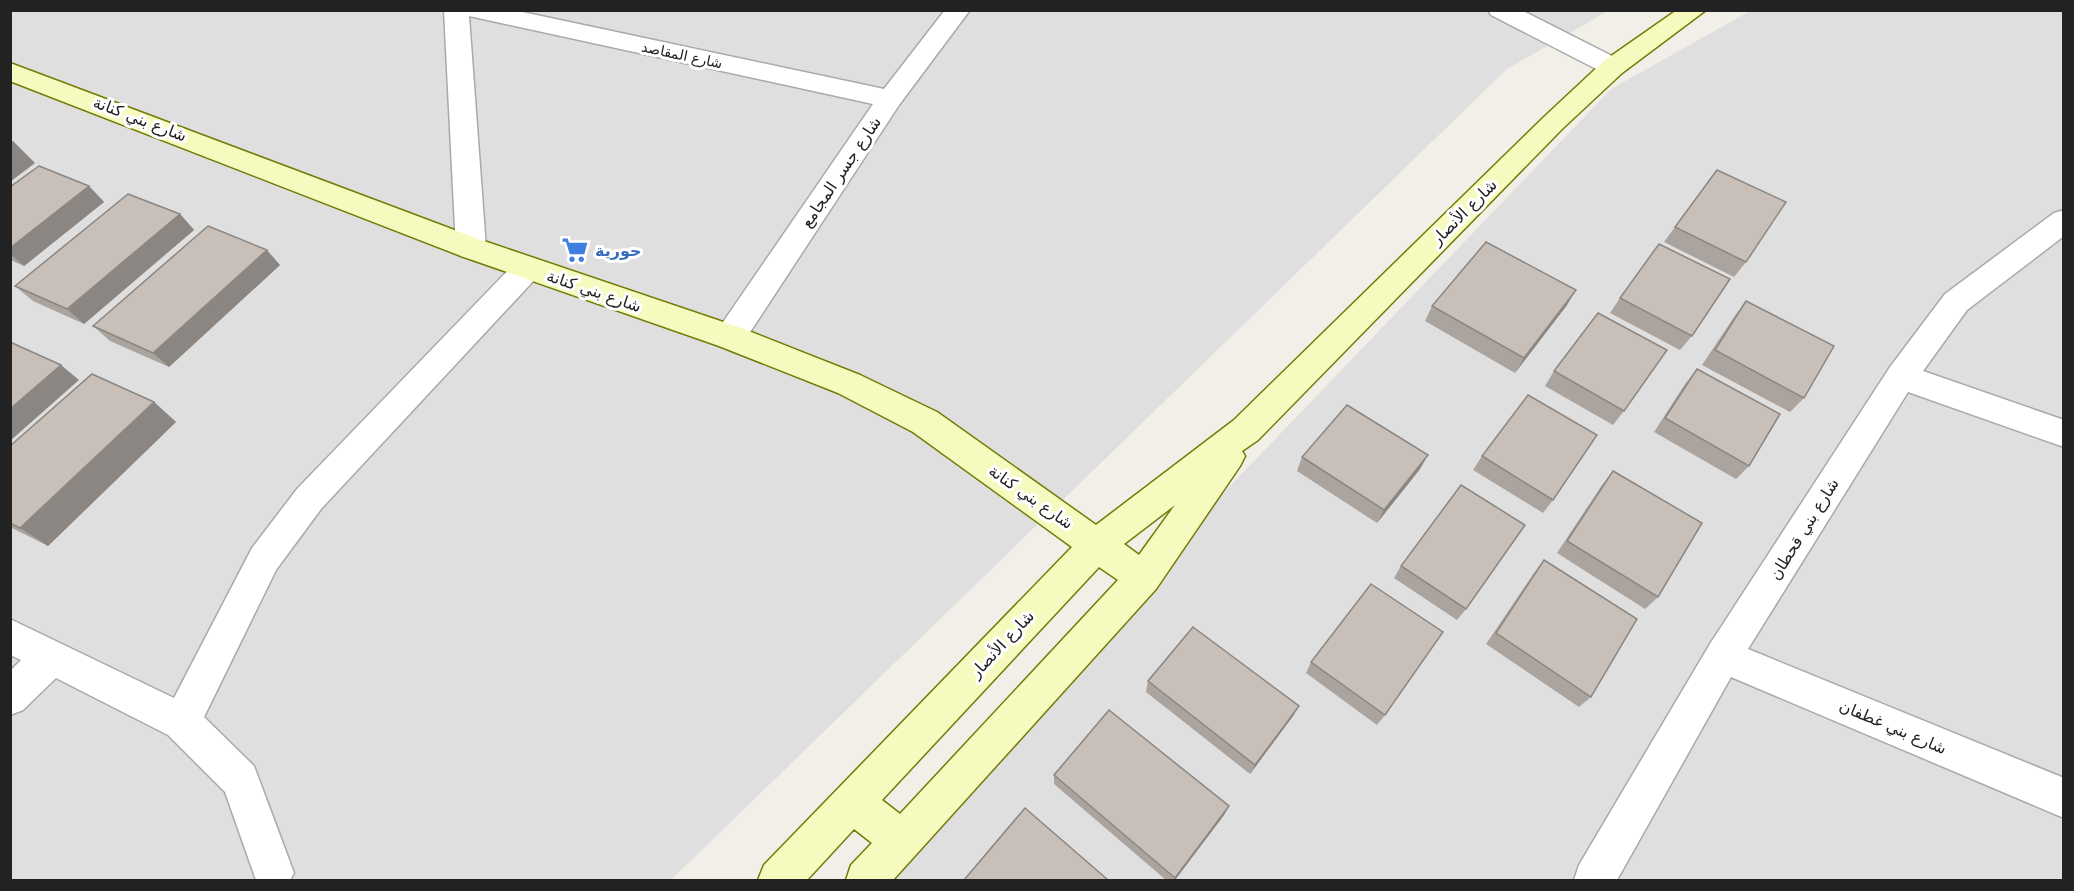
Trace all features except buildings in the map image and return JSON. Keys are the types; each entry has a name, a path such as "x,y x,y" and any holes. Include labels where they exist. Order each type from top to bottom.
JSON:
{"street":[{"path":"456,10 471,248"},
{"name":"شارع المقاصد","path":"474,10 890,99"},
{"name":"شارع جسر المجامع","path":"730,337 890,99 958,10"},
{"path":"1500,10 1613,67"},
{"name":"شارع الأنصار","path":"778,880 1098,544 1246,430 1553,123 1613,67 1694,10"},
{"name":"شارع بني كنانة","path":"10,71 471,248 730,337 849,384 925,422 1143,578"},
{"name":"شارع بني قحطان","path":"1594,880 1723,656 1901,376 1956,302 2064,220"},
{"path":"182,722 264,560 309,499 528,268"},
{"path":"1901,376 2064,434"},
{"name":"شارع الأنصار","path":"866,880 1143,578 1246,430"},
{"path":"10,636 182,722 240,780 273,873"},
{"name":"شارع بني غطفان","path":"1723,656 2064,798"},
{"path":"10,697 51,657"},
{"path":"852,803 903,841"}],"shaded area":[{"path":"10,11 1608,11 1507,69 671,880 11,880"},
{"path":"1750,11 2063,11 2063,880 852,880 1611,89"}],"place":[{"name":"حورية","path":"575,250"}]}
